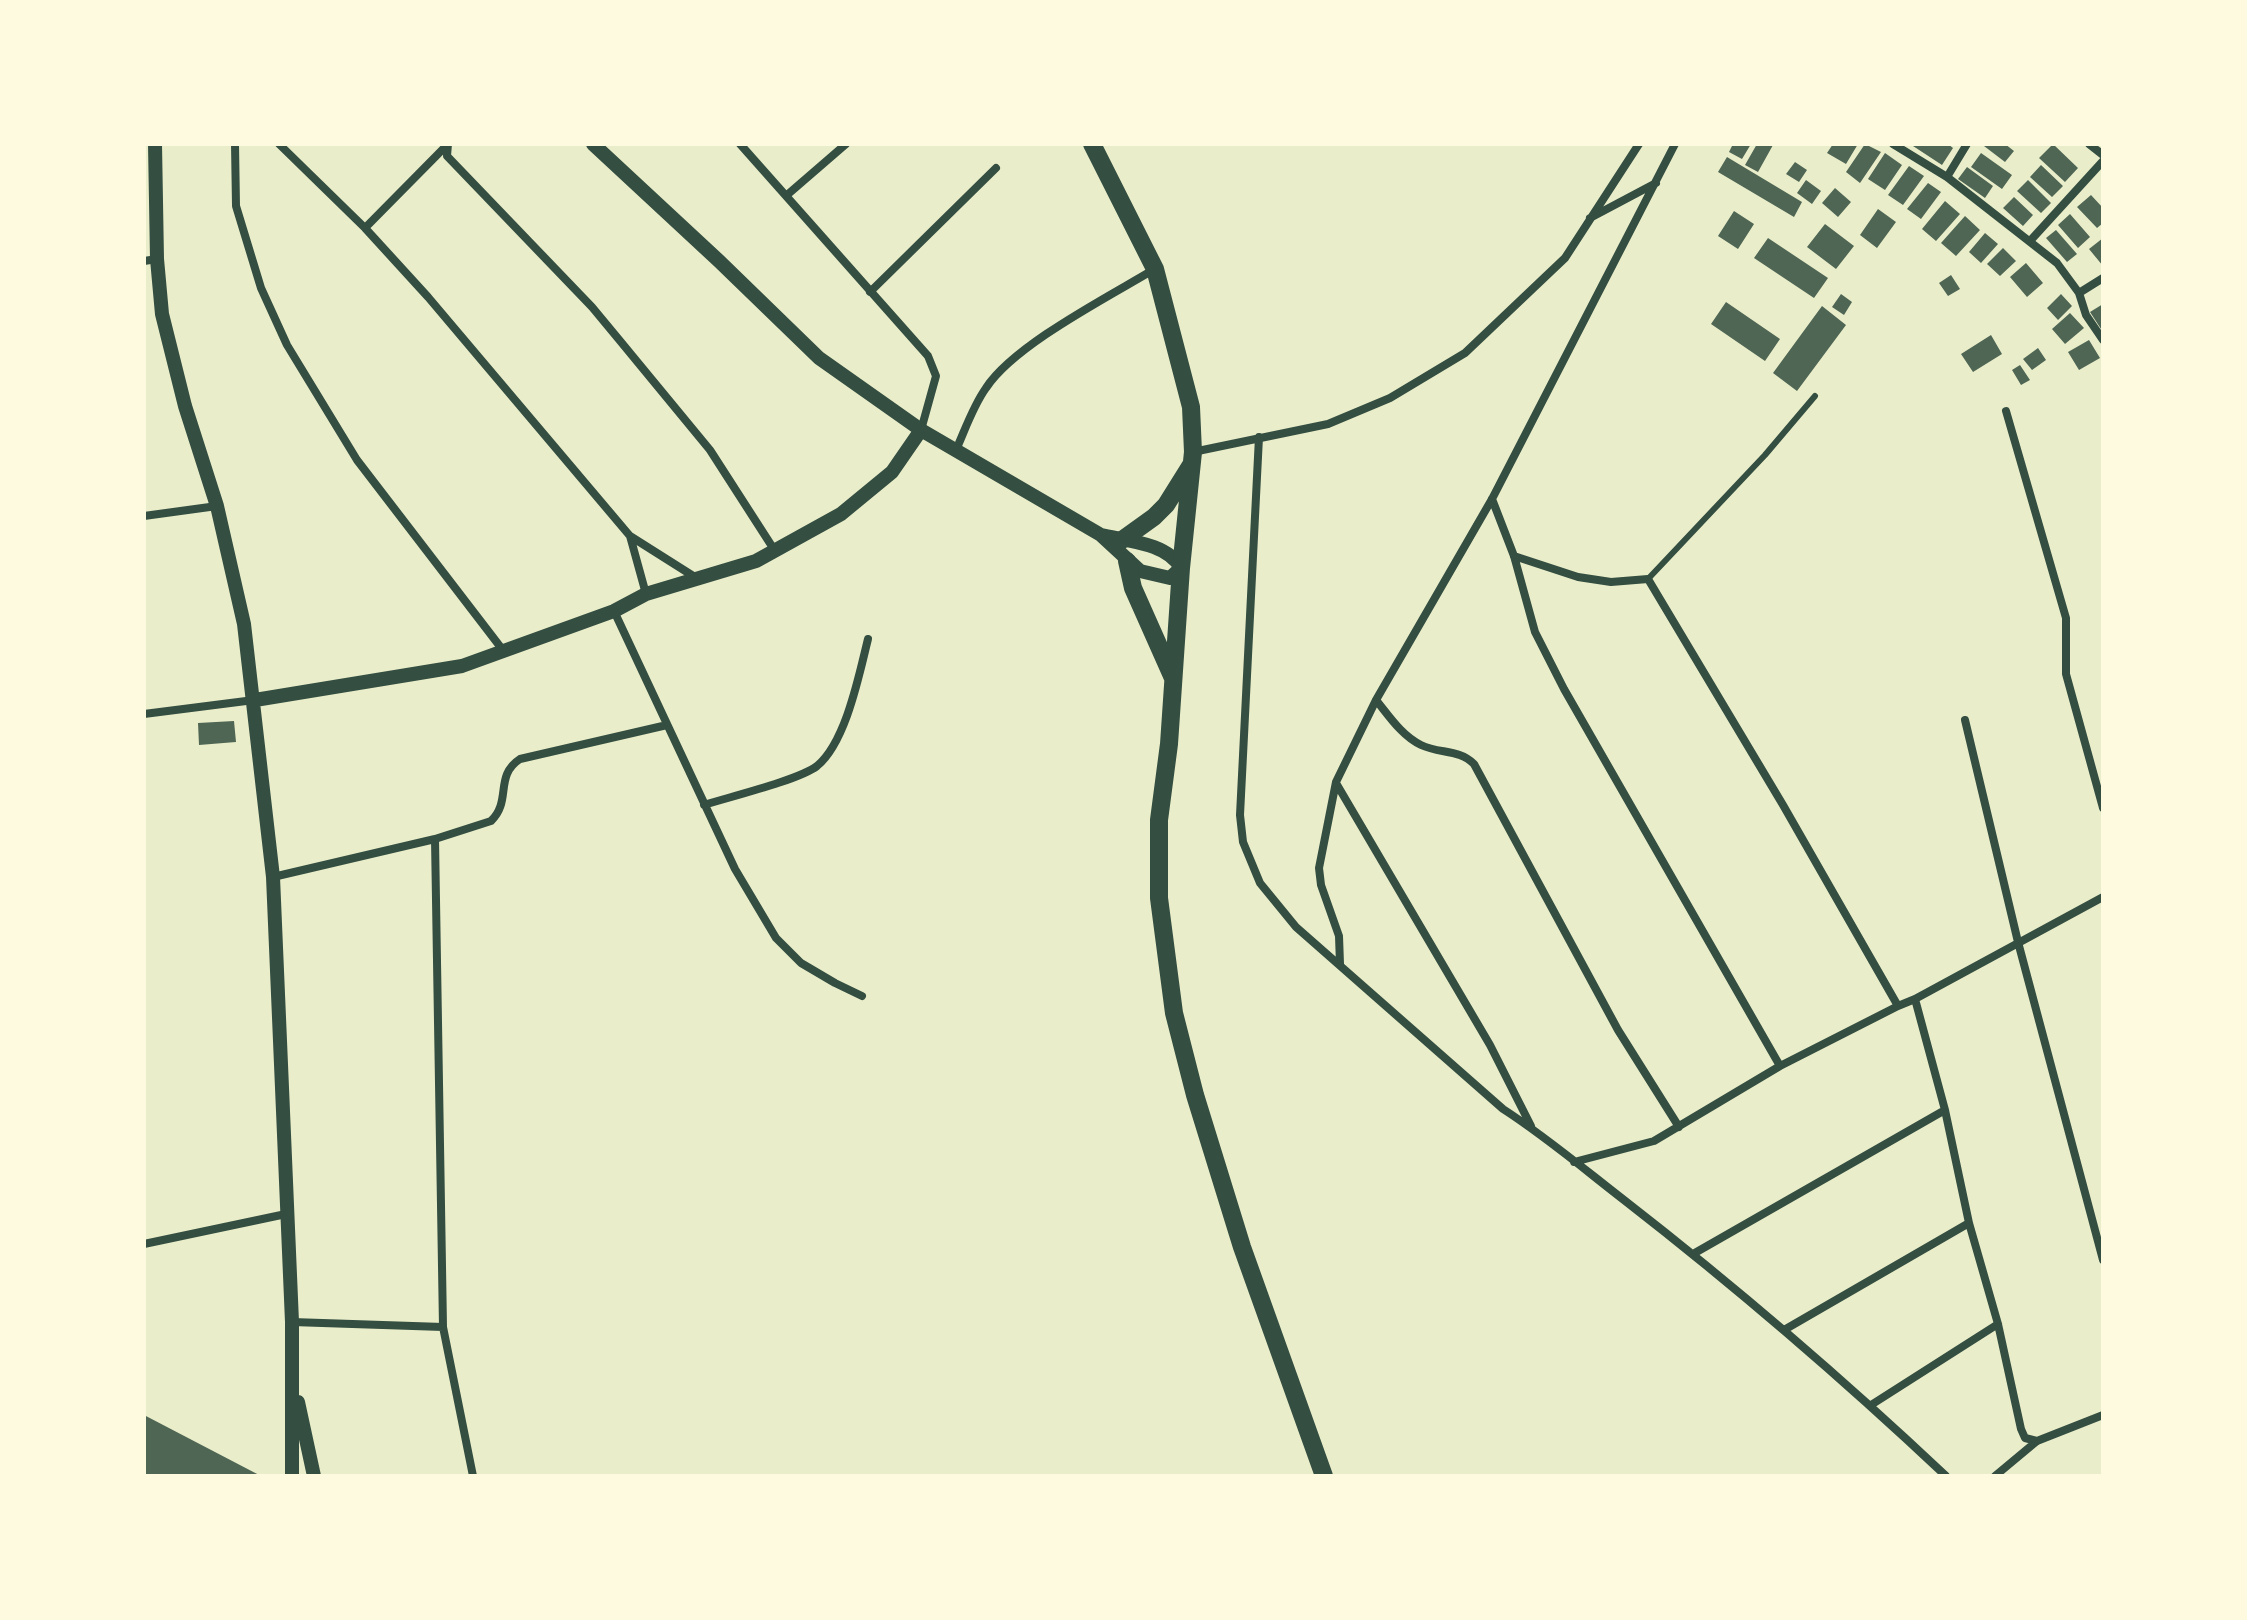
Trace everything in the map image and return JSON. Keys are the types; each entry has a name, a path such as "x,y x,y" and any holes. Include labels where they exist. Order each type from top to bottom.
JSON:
{"main road":[{"path":"1092,144 1155,269 1191,407 1193,457 1181,568 1175,682 1159,820 1159,883 1165,961 1174,1013 1195,1095 1242,1247 1324,1476"},
{"path":"1122,540 1166,505 1193,457"},
{"path":"1127,561 1133,588 1175,682"}],"street":[{"path":"155,144 150,260 185,406 217,506 244,624 255,700 273,877 292,1322 292,1476"},
{"path":"235,144 236,206 261,288 287,345 357,460 502,649"},
{"path":"279,144 365,228 428,297 630,536 698,579"},
{"path":"365,228 447,144"},
{"path":"447,144 447,156 592,307 710,450 776,552"},
{"path":"593,144 819,358 921,430 1101,535 1140,571 1170,578 1181,568 1175,557 1150,546 1101,535"},
{"path":"144,714 255,700 462,666 614,611 646,594 756,561 776,552 841,514 892,472 921,430 934,390 934,366 740,144"},
{"path":"787,195 846,144"},
{"path":"1193,457 1259,437 1328,424 1390,398 1465,353 1565,258 1639,144"},
{"path":"1340,964 1339,936 1321,885 1319,868 1336,782 1376,700 1492,499 1675,144"},
{"path":"1893,144 1947,177 2057,263 2079,293 2086,315 2103,340"},
{"path":"1947,177 1967,144"},
{"path":"2030,241 2103,158 2089,144"},
{"path":"870,292 996,168"},
{"path":"1589,219 1656,182"},
{"path":"956,450 985,388 1005,365 1055,330 1155,269"},
{"path":"2079,293 2103,278"},
{"path":"2006,411 2066,618 2066,674 2103,808"},
{"path":"1259,437 1240,815 1243,842 1260,883 1296,927 1503,1109 1532,1128 1693,1254 1871,1405 1946,1476"},
{"path":"1492,499 1514,556 1535,632 1564,689 1780,1066"},
{"path":"144,516 217,506"},
{"path":"630,536 646,594"},
{"path":"1514,556 1578,577 1611,582 1648,579 1775,791 1898,1006"},
{"path":"614,611 735,869 776,938 801,963 862,996"},
{"path":"704,805 795,776 815,768 827,756 850,709 868,639"},
{"path":"1376,700 1410,738 1422,745 1461,754 1474,764 1618,1030 1679,1127"},
{"path":"1965,720 2018,942 2103,1260"},
{"path":"273,877 435,839 491,821 498,815 503,802 504,779 520,759 667,725"},
{"path":"1336,782 1490,1045 1532,1128"},
{"path":"435,839 443,1327 473,1476"},
{"path":"1574,1162 1654,1141 1780,1066 1915,999 2103,897"},
{"path":"1915,999 1945,1110 1969,1223 1998,1324 2021,1429 2025,1438 2037,1441"},
{"path":"1693,1254 1945,1110"},
{"path":"144,1244 286,1214"},
{"path":"1784,1330 1969,1223"},
{"path":"292,1322 443,1327"},
{"path":"1871,1405 1998,1324"},
{"path":"293,1378 314,1476"},
{"path":"1995,1476 2037,1441 2103,1415"}],"lane":[{"path":"1648,579 1765,455 1815,396"}],"building":[{"path":"1733,144 1751,144 1742,159 1729,152"},
{"path":"1757,144 1773,145 1758,172 1745,165"},
{"path":"1833,144 1858,144 1846,164 1827,153"},
{"path":"1865,144 1881,152 1860,183 1846,172"},
{"path":"1914,144 1948,144 1953,148 1942,165"},
{"path":"2005,144 2014,151 2005,162 1984,146"},
{"path":"2053,144 2078,168 2065,182 2039,158"},
{"path":"1885,153 1902,165 1885,190 1868,179"},
{"path":"1981,153 2012,175 2002,189 1971,167"},
{"path":"1727,157 1802,202 1794,217 1718,172"},
{"path":"1795,162 1807,170 1799,182 1786,174"},
{"path":"2041,165 2063,186 2052,197 2030,177"},
{"path":"1909,166 1924,176 1903,205 1888,195"},
{"path":"1967,167 1993,186 1985,198 1958,179"},
{"path":"1806,180 1821,191 1812,204 1797,193"},
{"path":"2028,180 2051,203 2041,213 2017,191"},
{"path":"1928,183 1941,192 1921,219 1907,209"},
{"path":"1835,188 1851,202 1838,217 1822,203"},
{"path":"2091,195 2103,208 2103,223 2097,228 2077,207"},
{"path":"2014,197 2033,215 2023,226 2003,208"},
{"path":"1945,201 1960,214 1936,241 1922,229"},
{"path":"1878,209 1896,222 1877,248 1860,235"},
{"path":"1734,211 1754,224 1738,249 1718,236"},
{"path":"2070,214 2090,237 2078,248 2058,225"},
{"path":"1965,216 1980,230 1956,256 1941,243"},
{"path":"1825,224 1854,246 1836,269 1807,247"},
{"path":"2056,230 2077,254 2067,262 2046,238"},
{"path":"1985,233 1998,244 1981,263 1969,252"},
{"path":"1768,238 1828,278 1814,298 1754,258"},
{"path":"2103,238 2103,266 2089,249"},
{"path":"2003,248 2016,261 2000,276 1987,264"},
{"path":"2026,263 2043,283 2027,297 2010,277"},
{"path":"1951,275 1960,289 1948,296 1939,283"},
{"path":"1841,294 1852,302 1844,315 1832,307"},
{"path":"2061,294 2072,306 2058,320 2047,308"},
{"path":"1726,302 1780,339 1765,361 1711,324"},
{"path":"2103,304 2103,332 2090,312"},
{"path":"1822,306 1846,325 1797,391 1773,373"},
{"path":"2070,313 2084,328 2065,344 2052,329"},
{"path":"1991,335 2002,354 1973,372 1961,354"},
{"path":"2089,340 2100,358 2079,370 2068,352"},
{"path":"2038,348 2046,360 2032,370 2023,359"},
{"path":"2020,365 2030,380 2021,385 2012,370"},
{"path":"234,721 236,742 199,745 198,723"},
{"path":"144,1415 261,1476 144,1476"}]}
